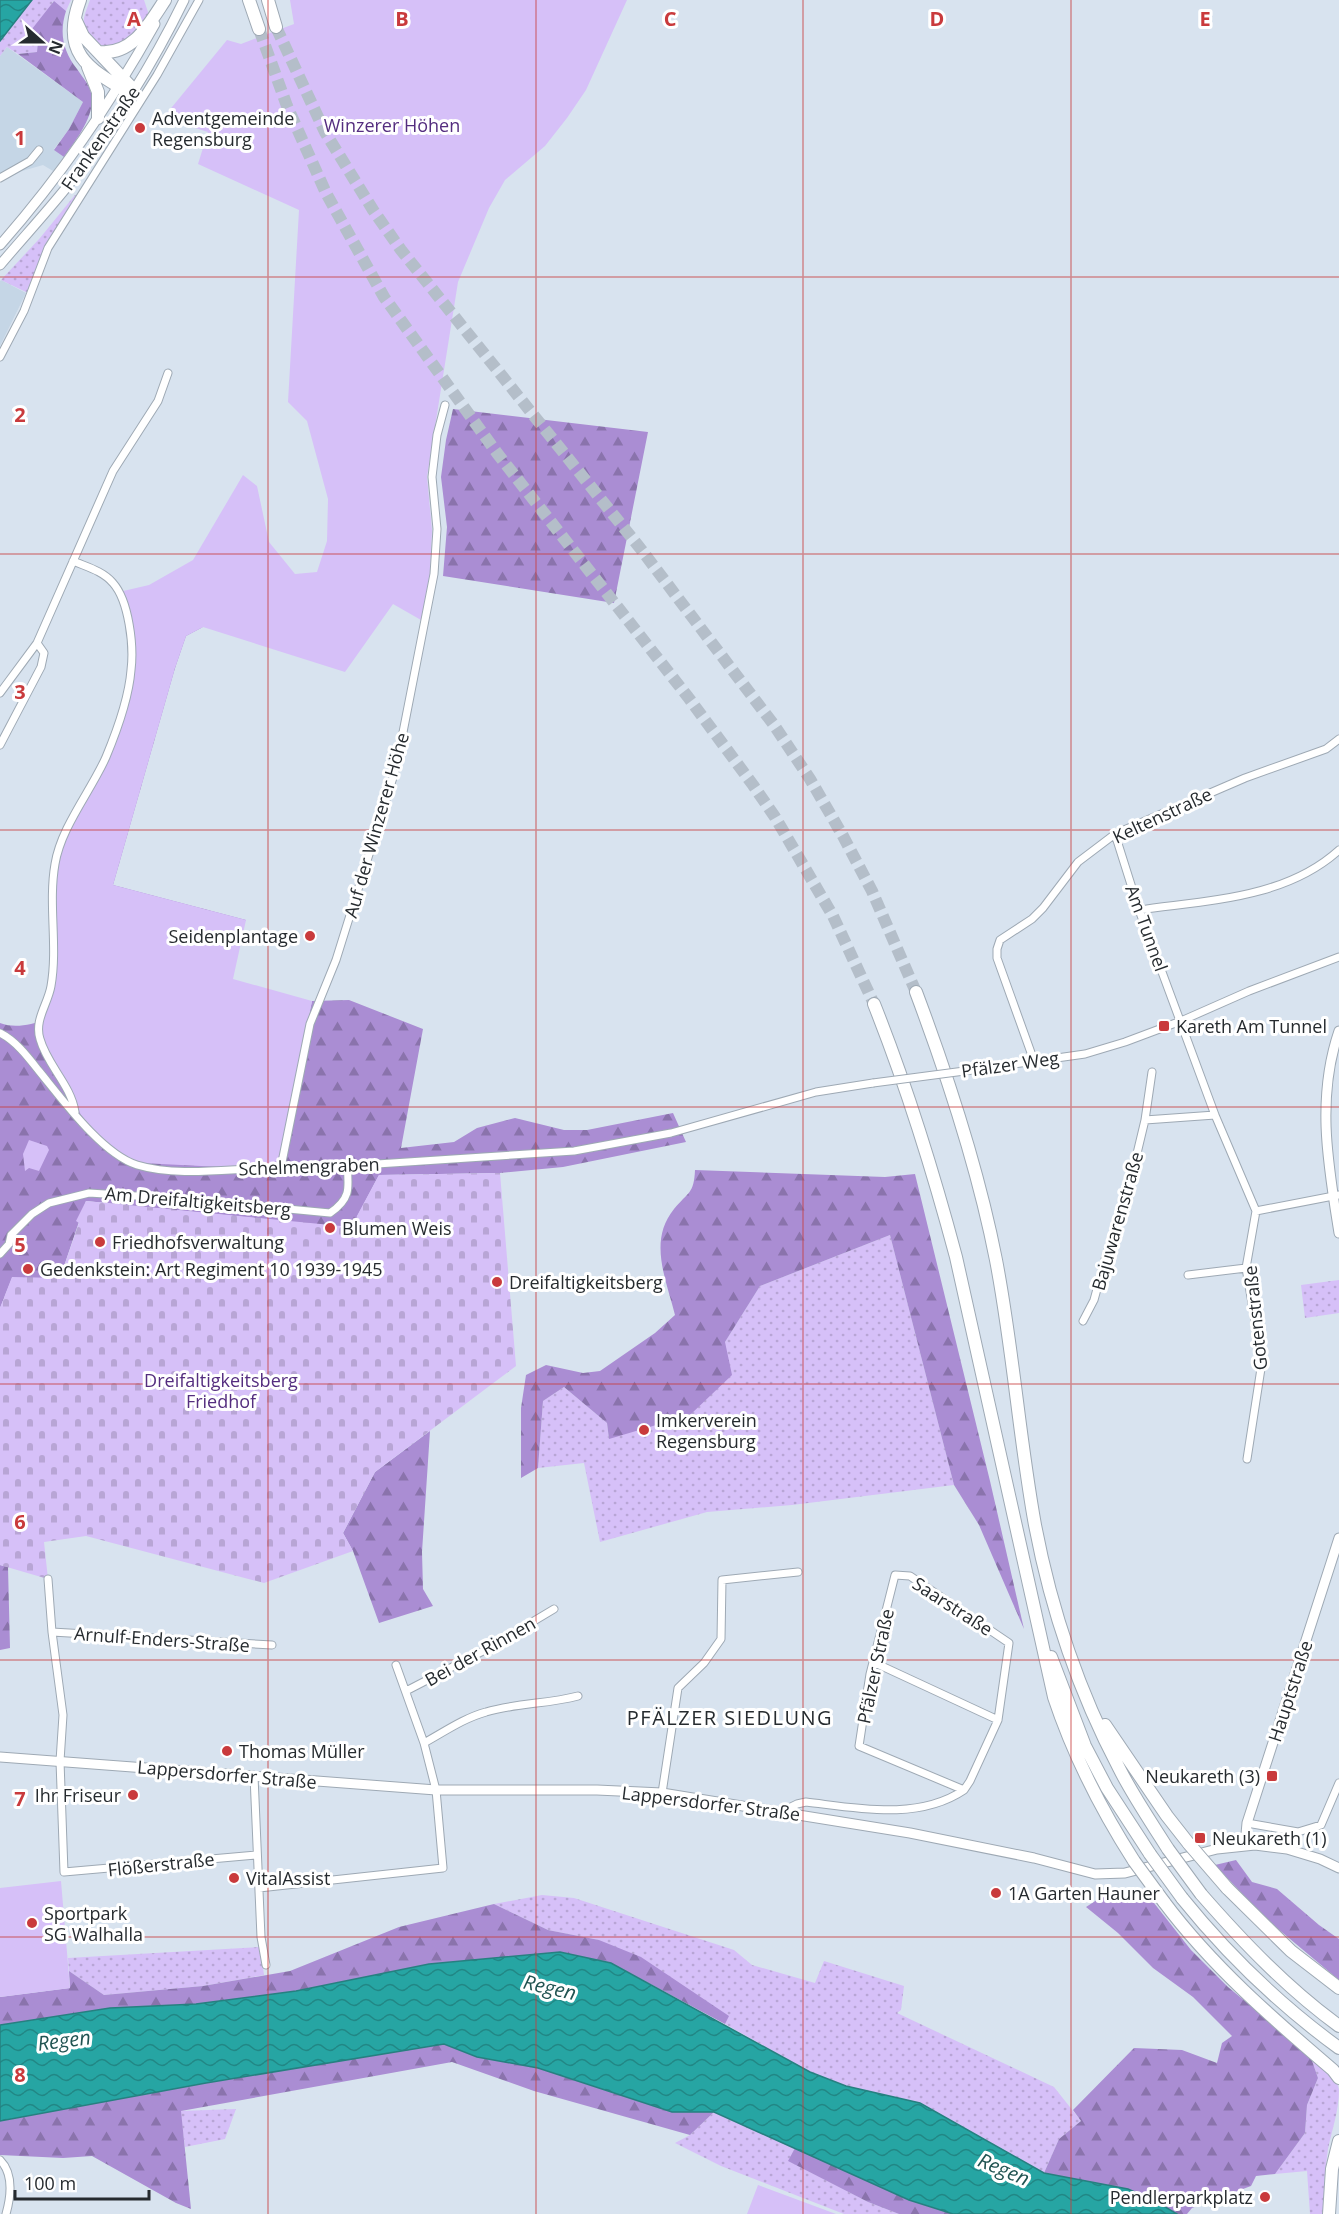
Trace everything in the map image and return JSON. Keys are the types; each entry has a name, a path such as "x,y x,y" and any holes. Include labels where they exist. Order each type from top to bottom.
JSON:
{"highway":[{"path":"80,0 73,30 75,46 87,64 98,92 98,118"},
{"path":"100,52 109,53 132,43 141,35 166,0"},
{"path":"249,0 259,29"},
{"path":"268,0 277,25 277,0"},
{"path":"75,14 79,30 133,92"},
{"path":"87,64 122,82"},
{"path":"916,992 944,1066 977,1173 1000,1282 1036,1527 1061,1630 1083,1691 1118,1767 1168,1849 1201,1894 1234,1932 1277,1974 1311,2006 1339,2026"},
{"path":"874,1004 899,1068 940,1195 968,1309 1051,1687 1066,1734 1094,1796 1134,1861 1164,1902 1195,1941 1226,1973 1273,2020 1333,2070 1339,2078"},
{"path":"1033,1599 1059,1680 1084,1746 1107,1788 1150,1854 1206,1928 1266,1989 1339,2048"},
{"path":"1083,1691 1162,1809 1189,1844 1227,1888 1291,1951 1339,1988"},
{"path":"1329,2214 1332,2169 1339,2141"}],"street":[{"name":"Frankenstraße","path":"0,245 51,184 98,118 122,82 166,0"},
{"name":"Frankenstraße","path":"0,265 66,188 133,92 184,0"},
{"path":"0,357 24,311 48,248 137,108 199,0"},
{"path":"0,178 30,161 39,150"},
{"path":"0,693 37,643 113,471 158,401 168,373"},
{"name":"Auf der Winzerer Höhe","path":"281,1167 310,1024 336,960 396,768 434,574 437,530 432,477 437,435 445,405"},
{"path":"73,561 99,572 112,582 119,592 128,614 131,670 123,705 106,756 60,844 55,864 54,964 51,990 41,1014 39,1032 40,1039 73,1100 75,1115"},
{"path":"0,745 41,667 44,653 37,643"},
{"name":"Keltenstraße","path":"1034,1061 997,958 1000,940 1032,919 1078,862 1115,834 1245,778 1326,749 1339,740"},
{"name":"Am Tunnel","path":"1115,834 1139,910 1181,1021"},
{"path":"1139,910 1245,895 1265,890 1315,869 1339,850"},
{"name":"Pfälzer Weg","path":"671,1133 816,1092 1089,1053 1181,1021 1249,991 1339,957"},
{"path":"1181,1021 1215,1115 1256,1211 1336,1195"},
{"path":"1339,1031 1330,1063 1325,1105 1326,1152 1336,1195 1339,1233"},
{"name":"Schelmengraben","path":"0,1033 24,1052 75,1115 119,1156 136,1164 176,1170 281,1167 301,1170 574,1151 671,1133"},
{"name":"Bajuwarenstraße","path":"1083,1321 1094,1300 1128,1191 1145,1120 1152,1072"},
{"path":"1145,1120 1215,1115"},
{"name":"Am Dreifaltigkeitsberg","path":"0,1254 9,1244 11,1235 32,1214 50,1203 89,1193 184,1199 330,1213 347,1198 349,1185 347,1165"},
{"name":"Gotenstraße","path":"1247,1459 1262,1362 1246,1268 1256,1211"},
{"path":"1188,1275 1246,1268"},
{"name":"Hauptstraße","path":"1245,1845 1247,1823 1339,1538"},
{"path":"662,1793 678,1688 704,1663 721,1638 722,1580 798,1572"},
{"name":"Saarstraße","path":"895,1575 909,1576 1009,1643 998,1720"},
{"name":"Pfälzer Straße","path":"895,1575 873,1662 859,1746 964,1790"},
{"path":"48,1579 52,1632 63,1715 60,1761"},
{"name":"Bei der Rinnen","path":"406,1691 487,1649 554,1609"},
{"name":"Arnulf-Enders-Straße","path":"52,1632 273,1646"},
{"path":"783,1811 806,1802 871,1810 898,1809 937,1803 964,1790 970,1781 998,1720 873,1662"},
{"path":"259,1888 443,1868 436,1790 424,1743 396,1665"},
{"path":"424,1743 488,1711 578,1696"},
{"name":"Lappersdorfer Straße","path":"0,1757 436,1790 597,1790 662,1793 914,1833 1034,1858 1095,1874 1125,1872 1217,1849 1245,1845 1287,1850 1320,1859 1339,1868"},
{"name":"Flößerstraße","path":"60,1761 64,1872 257,1855"},
{"path":"254,1776 261,1937 266,1965"},
{"path":"1247,1823 1298,1832 1321,1825 1339,1783"},
{"path":"0,2160 6,2169 11,2189 6,2214"}],"shaded area":[{"path":"7,47 83,102 69,129 54,149 64,157 53,171 43,165 22,171 0,182 0,56"},
{"path":"0,281 26,293 0,346"}],"green space":[{"path":"32,0 71,0 66,11 53,1 38,41 37,52 18,54 7,47 0,56 0,41"},
{"path":"90,0 144,0 149,15 139,31 124,44 103,46 91,38 84,26 84,16"},
{"name":"Winzerer Höhen","path":"290,0 627,0 586,90 545,146 505,180 489,208 458,282 427,477 432,530 430,575 421,620 393,604 345,672 203,627 186,636 113,885 246,920 233,979 312,1001 279,1160 259,1168 141,1163 120,1154 94,1132 81,1115 40,1039 41,1014 51,990 54,881 60,844 106,756 131,670 131,645 119,592 149,585 193,560 243,475 257,486 269,542 295,574 317,572 327,541 328,499 307,421 288,402 299,210 198,164 208,132 163,118 227,40 241,44 294,24"},
{"path":"54,1 66,11 63,34 66,49 88,86 92,98 90,114 64,157 54,150 69,129 83,102 18,54 37,52 38,41 32,29"},
{"path":"75,195 77,196 53,237 28,293 1,280 40,238"},
{"path":"453,409 648,432 614,603 443,576 447,527 441,477"},
{"path":"203,627 186,636 113,885 246,920 209,965 299,1062 312,1001 349,1000 423,1029 401,1148 454,1142 477,1128 515,1118 564,1130 587,1130 673,1113 686,1142 563,1167 500,1173 379,1175 351,1228 86,1201 60,1278 12,1278 0,1308 0,1023 18,1026 46,1020 126,705 134,643"},
{"path":"29,1140 47,1146 49,1150 39,1171 29,1168 25,1171 23,1154"},
{"path":"695,1170 885,1177 915,1174 1024,1629 979,1525 954,1485 890,1235 760,1286 725,1342 732,1375 690,1415 609,1439 607,1423 564,1387 543,1401 538,1468 521,1478 521,1408 526,1375 546,1365 583,1373 600,1371 655,1333 675,1315 661,1260 662,1234 666,1221 692,1188"},
{"name":"Dreifaltigkeitsberg Friedhof","path":"500,1173 516,1366 375,1472 343,1533 353,1551 264,1583 86,1536 44,1542 48,1579 0,1565 0,1308 12,1277 60,1278 79,1223 76,1221 86,1201 351,1227 379,1175"},
{"path":"890,1235 954,1485 792,1505 707,1512 600,1542 584,1463 538,1468 543,1401 564,1387 607,1423 609,1439 725,1342 760,1286"},
{"path":"1339,1280 1339,1313 1305,1318 1301,1285"},
{"path":"430,1431 422,1552 423,1589 433,1606 379,1623 353,1551 343,1533 375,1472"},
{"path":"0,1565 8,1567 10,1648 0,1650"},
{"path":"1236,1860 1252,1882 1277,1889 1339,1939 1339,1980 1265,1918 1215,1865"},
{"name":"Sportpark SG Walhalla","path":"61,1881 70,1988 0,1997 0,1888"},
{"path":"1143,1889 1191,1950 1228,1987 1310,2055 1318,2078 1307,2105 1305,2133 1275,2174 1256,2176 1251,2186 1192,2208 1187,2214 1177,2214 1157,2202 1044,2173 1059,2139 1081,2121 1073,2110 1134,2048 1182,2050 1217,2063 1222,2043 1232,2036 1193,1997 1153,1968 1118,1933 1086,1907 1103,1896 1125,1896"},
{"path":"542,1895 574,1898 734,1950 752,1965 815,1983 824,1961 904,1986 901,2010 897,2013 1054,2087 1081,2121 1059,2139 1044,2173 920,2103 846,2086 810,2072 725,2024 728,2016 599,1940 548,1930 494,1904"},
{"path":"494,1904 548,1930 599,1940 641,1957 729,2016 725,2024 611,1963 560,1952 429,1964 296,1991 196,2004 110,2008 0,2025 0,1997 70,1988 69,1971 104,1995 203,1986 290,1971 399,1927"},
{"path":"260,1947 264,1975 203,1986 104,1995 69,1971 68,1958"},
{"path":"444,2044 477,2057 538,2068 672,2112 714,2112 690,2135 534,2091 452,2062 181,2111 191,2209 92,2156 63,2158 0,2155 0,2121 206,2083"},
{"path":"1310,2055 1332,2075 1339,2090 1337,2112 1327,2157 1324,2214 1310,2214 1307,2171 1275,2174 1305,2133 1307,2105 1318,2078"},
{"path":"236,2109 225,2139 185,2147 180,2111"},
{"path":"714,2112 795,2148 789,2161 868,2202 899,2214 844,2214 721,2166 675,2143 690,2135"},
{"path":"795,2148 909,2200 953,2214 899,2214 868,2202 788,2161"},
{"path":"758,2185 836,2214 747,2214"}],"water":[{"path":"0,0 32,0 0,41"},
{"name":"Regen","path":"560,1952 611,1963 810,2072 846,2086 920,2103 1044,2173 1128,2189 1177,2214 953,2214 909,2200 714,2112 672,2112 538,2068 477,2057 444,2044 206,2083 0,2121 0,2025 110,2008 196,2004 296,1991 429,1964"}],"tunnel":[{"path":"276,27 325,132 373,210 401,250 640,548 774,725 810,779 872,891 916,992"},
{"path":"259,29 287,106 326,193 384,297 497,453 688,697 753,785 775,817 833,916 874,1004"}],"place":[{"name":"Adventgemeinde Regensburg","path":"140,128"},
{"name":"Seidenplantage","path":"310,936"},
{"name":"Kareth Am Tunnel","path":"1164,1026"},
{"name":"Blumen Weis","path":"330,1228"},
{"name":"Friedhofsverwaltung","path":"100,1242"},
{"name":"Gedenkstein: Art Regiment 10 1939-1945","path":"28,1269"},
{"name":"Dreifaltigkeitsberg","path":"497,1282"},
{"name":"Imkerverein Regensburg","path":"644,1430"},
{"name":"Thomas Müller","path":"227,1751"},
{"name":"Neukareth (3)","path":"1272,1776"},
{"name":"Ihr Friseur","path":"133,1795"},
{"name":"Neukareth (1)","path":"1200,1838"},
{"name":"VitalAssist","path":"234,1878"},
{"name":"1A Garten Hauner","path":"996,1893"},
{"name":"Sportpark SG Walhalla","path":"32,1923"},
{"name":"Pendlerparkplatz","path":"1265,2197"}],"district":[{"name":"PFÄLZER SIEDLUNG","path":"730,1717"}]}
